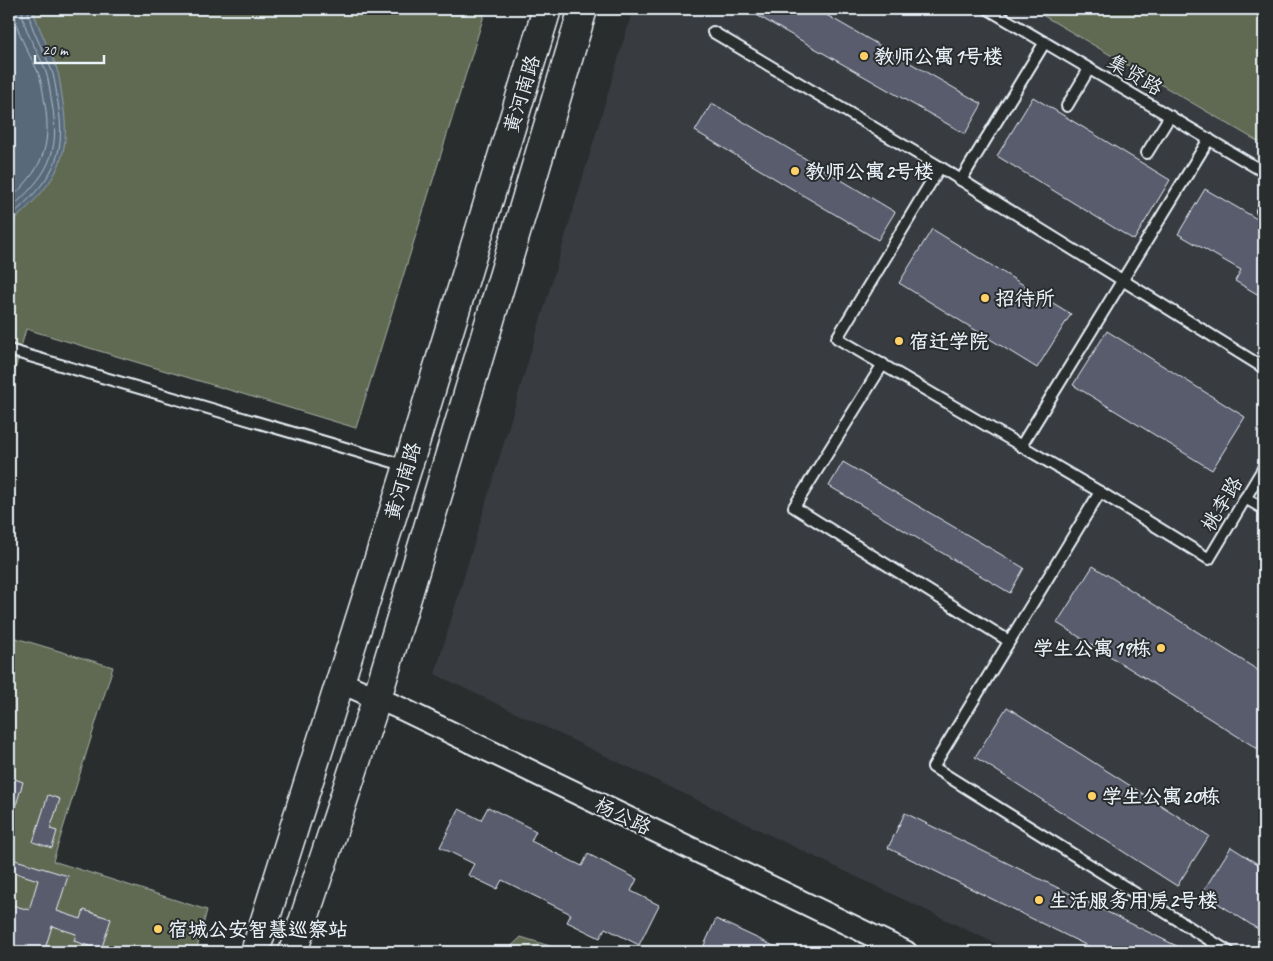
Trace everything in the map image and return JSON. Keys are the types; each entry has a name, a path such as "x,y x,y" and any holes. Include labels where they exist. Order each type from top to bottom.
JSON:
{"main road":[{"name":"黄河南路","path":"255,952 408,466 548,9"},
{"name":"黄河南路","path":"293,952 377,698 583,9"}],"street":[{"name":"杨公路","path":"340,682 906,952"}],"lane":[{"name":"集贤路","path":"988,9 1264,172"},
{"path":"713,32 940,167 1264,368"},
{"path":"961,180 1045,42"},
{"path":"1067,106 1089,69"},
{"path":"1147,153 1170,116"},
{"path":"1021,446 1209,139"},
{"path":"940,167 837,338 1100,492 933,767 1229,952"},
{"path":"9,350 408,466"},
{"path":"883,364 794,507 1010,641"},
{"name":"桃李路","path":"1100,492 1209,559 1264,467"},
{"path":"1245,498 1264,509"}],"shaded area":[{"name":"宿迁学院","path":"633,9 1264,9 1264,952 1013,952 435,674"}],"green space":[{"path":"9,9 486,9 356,428 26,329 9,392"},
{"path":"1032,9 1264,9 1264,145"},
{"path":"9,636 113,667 53,861 207,910 196,952 9,952"},
{"path":"521,937 569,952 505,952"}],"water":[{"path":"9,9 33,9 57,70 65,124 65,142 56,172 37,198 9,225"}],"building":[{"name":"教师公寓1号楼","path":"746,9 816,9 982,104 965,134"},
{"path":"1033,97 1170,180 1134,240 997,156"},
{"name":"教师公寓2号楼","path":"712,103 895,212 878,240 695,131"},
{"path":"1205,189 1264,223 1264,298 1235,281 1241,270 1178,234"},
{"name":"招待所","path":"932,229 1071,314 1037,368 899,283"},
{"path":"1107,331 1245,417 1212,470 1073,385"},
{"path":"843,462 1024,568 1010,593 829,486"},
{"name":"学生公寓19栋","path":"1093,566 1264,674 1264,739 1258,749 1057,623"},
{"name":"学生公寓20栋","path":"1007,707 1209,836 1177,886 975,757"},
{"path":"9,777 23,782 11,822 9,822"},
{"path":"48,795 60,799 50,829 57,831 52,848 33,842"},
{"path":"488,807 536,831 531,841 582,866 588,854 637,879 631,891 659,905 639,945 605,928 600,938 567,922 571,914 502,880 497,889 468,875 474,864 440,847 459,809 481,820"},
{"name":"生活服务用房2号楼","path":"905,813 1189,952 1100,952 888,848"},
{"path":"1231,847 1264,868 1264,933 1202,893"},
{"path":"9,858 68,876 57,911 81,919 84,910 111,919 101,950 74,941 76,934 52,926 44,952 9,952 9,904 29,910 38,880 9,871"},
{"path":"716,919 778,948 784,952 701,952"}],"place":[{"name":"教师公寓1号楼","path":"864,56"},
{"name":"教师公寓2号楼","path":"795,171"},
{"name":"招待所","path":"985,298"},
{"name":"宿迁学院","path":"899,341"},
{"name":"学生公寓19栋","path":"1161,648"},
{"name":"学生公寓20栋","path":"1092,796"},
{"name":"生活服务用房2号楼","path":"1039,900"},
{"name":"宿城公安智慧巡察站","path":"158,929"}]}
